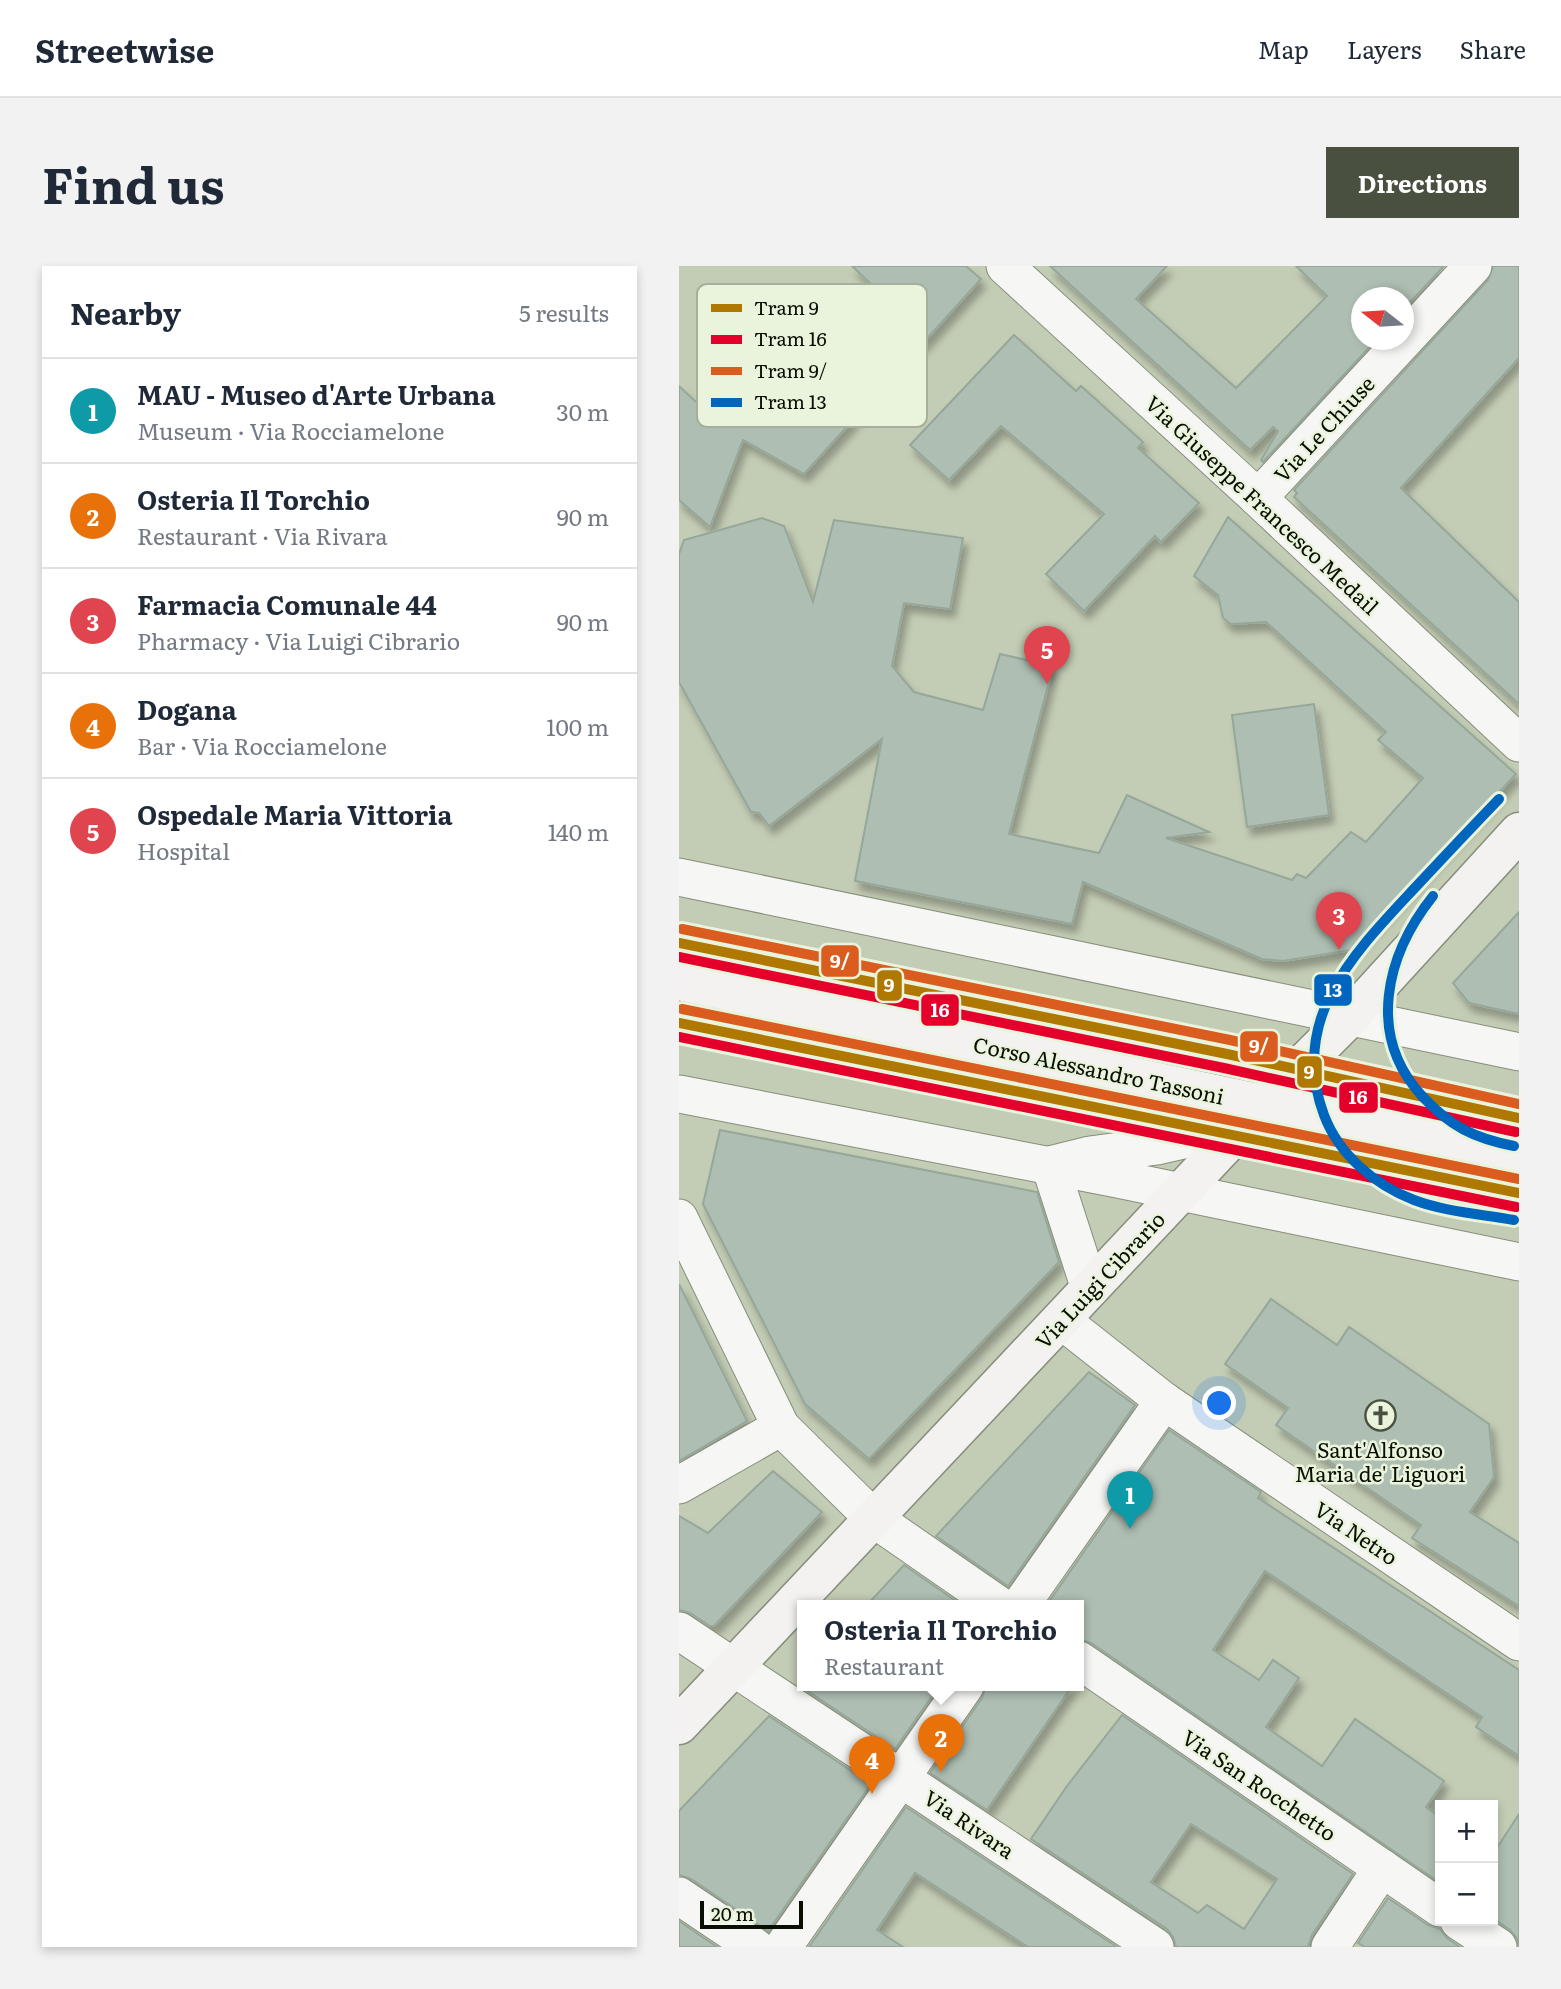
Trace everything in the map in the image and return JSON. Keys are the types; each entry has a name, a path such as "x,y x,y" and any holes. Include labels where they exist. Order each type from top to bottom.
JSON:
{"street":[{"name":"Via Le Chiuse","path":"1258,498 1473,266"},
{"name":"Via Giuseppe Francesco Medail","path":"1012,268 1519,743"},
{"name":"Via Luigi Cibrario","path":"679,1725 1181,1191 1350,1017 1519,832"},
{"path":"679,877 1519,1052"},
{"name":"Corso Alessandro Tassoni","path":"679,981 1519,1157"},
{"path":"679,1094 1181,1191 1519,1262"},
{"name":"Corso Alessandro Tassoni","path":"1050,1165 1090,1155 1157,1146 1205,1135 1265,1103"},
{"path":"1050,1165 1090,1289"},
{"path":"679,1218 781,1427 873,1518 991,1600"},
{"name":"Via Netro","path":"1061,1320 1164,1401 1519,1642"},
{"path":"1024,1600 1164,1401"},
{"path":"679,1485 781,1427"},
{"name":"Via Rivara","path":"679,1631 1155,1947"},
{"name":"Via San Rocchetto","path":"1084,1663 1435,1904"},
{"path":"782,1947 962,1691"},
{"path":"1330,1947 1383,1868"},
{"path":"679,1896 755,1947"},
{"path":"1466,1926 1498,1947"}],"building":[{"path":"852,266 966,266 981,279 927,338 927,284 871,284"},
{"path":"1050,266 1167,266 1136,299 1236,388 1327,296 1296,266 1444,266 1414,298 1414,287 1351,287 1351,350 1367,350 1263,462 1261,460 1278,431 1273,427 1250,450"},
{"path":"1493,266 1519,266 1519,358 1401,488 1519,602 1519,704 1294,497 1297,493 1294,490 1488,280"},
{"path":"1014,335 1076,391 1081,386 1143,442 1138,448 1199,503 1161,542 1155,536 1084,611 1046,574 1104,514 1001,426 949,480 910,445"},
{"path":"679,386 697,403 697,427 847,427 804,474 743,440 710,527 679,500"},
{"path":"1228,517 1516,774 1351,950 1283,961 1262,959 1083,882 1072,924 855,881 882,739 769,826 759,813 751,812 679,682 679,554 684,540 762,518 784,526 813,602 834,520 963,538 950,609 904,603 892,666 914,692 983,710 1000,654 1053,666 1009,834 1099,853 1127,795 1209,832 1166,838 1292,880 1297,874 1306,878 1351,832 1366,842 1423,778 1378,740 1386,732 1266,622 1231,624 1223,618 1218,595 1194,576"},
{"path":"1314,704 1329,815 1247,827 1232,715"},
{"path":"1519,912 1519,1014 1469,1003 1453,983"},
{"path":"720,1130 1037,1192 1059,1262 869,1459 805,1404 703,1204"},
{"path":"679,1284 747,1421 679,1461"},
{"name":"Sant'Alfonso Maria de' Liguori","path":"1271,1299 1337,1345 1349,1327 1489,1424 1494,1477 1470,1512 1519,1543 1519,1606 1412,1538 1421,1525 1276,1425 1288,1408 1225,1364"},
{"path":"1089,1372 1135,1405 1008,1586 936,1536"},
{"path":"1169,1430 1261,1492 1258,1498 1519,1670 1519,1756 1476,1727 1482,1717 1265,1571 1213,1650 1259,1680 1273,1660 1299,1678 1266,1727 1322,1766 1355,1719 1444,1781 1426,1807 1435,1813 1435,1880 1084,1641 1084,1600 1050,1600"},
{"path":"773,1471 822,1512 714,1626 679,1610 679,1516 708,1533"},
{"path":"904,1565 954,1600 872,1600"},
{"path":"808,1691 936,1691 895,1749"},
{"path":"984,1691 1069,1691 987,1810 930,1773"},
{"path":"1122,1715 1353,1874 1312,1935 1308,1947 1176,1947 1167,1929 1031,1839 1067,1786","holes":["1191,1824 1277,1879 1244,1929 1207,1905 1198,1913 1151,1882"]},
{"path":"769,1716 871,1784 768,1931 691,1879 679,1875 679,1811"},
{"path":"906,1807 1117,1947 1028,1947 915,1873 877,1930 903,1947 809,1947"},
{"path":"1519,1814 1519,1947 1516,1937 1498,1922 1498,1846"},
{"path":"1388,1898 1428,1925 1440,1929 1460,1947 1365,1947 1358,1943"},
{"path":"679,1921 717,1947 679,1947"}],"tram line":[{"name":"13","path":"1499,799 1389,916 1348,966 1332,992 1320,1020 1314,1050 1315,1081 1331,1130 1349,1156 1372,1177 1400,1194 1426,1204 1514,1220"},
{"name":"13","path":"1433,896 1417,919 1394,969 1388,1021 1393,1047 1404,1072 1422,1096 1442,1115 1474,1135 1514,1146"},
{"name":"9/","path":"682,929 1230,1040 1519,1104"},
{"name":"9","path":"679,943 1227,1054 1519,1118"},
{"name":"16","path":"679,957 1224,1068 1516,1132"},
{"name":"9/","path":"682,1009 1519,1179"},
{"name":"9","path":"679,1023 1519,1193"},
{"name":"16","path":"679,1037 1516,1207"}],"place":[{"name":"Ospedale Maria Vittoria","path":"1047,684"},
{"name":"Farmacia Comunale 44","path":"1339,950"},
{"name":"Sant'Alfonso Maria de' Liguori","path":"1380,1416"},
{"name":"MAU - Museo d'Arte Urbana","path":"1130,1529"},
{"name":"Osteria Il Torchio","path":"941,1772"},
{"name":"Dogana","path":"872,1794"}]}
